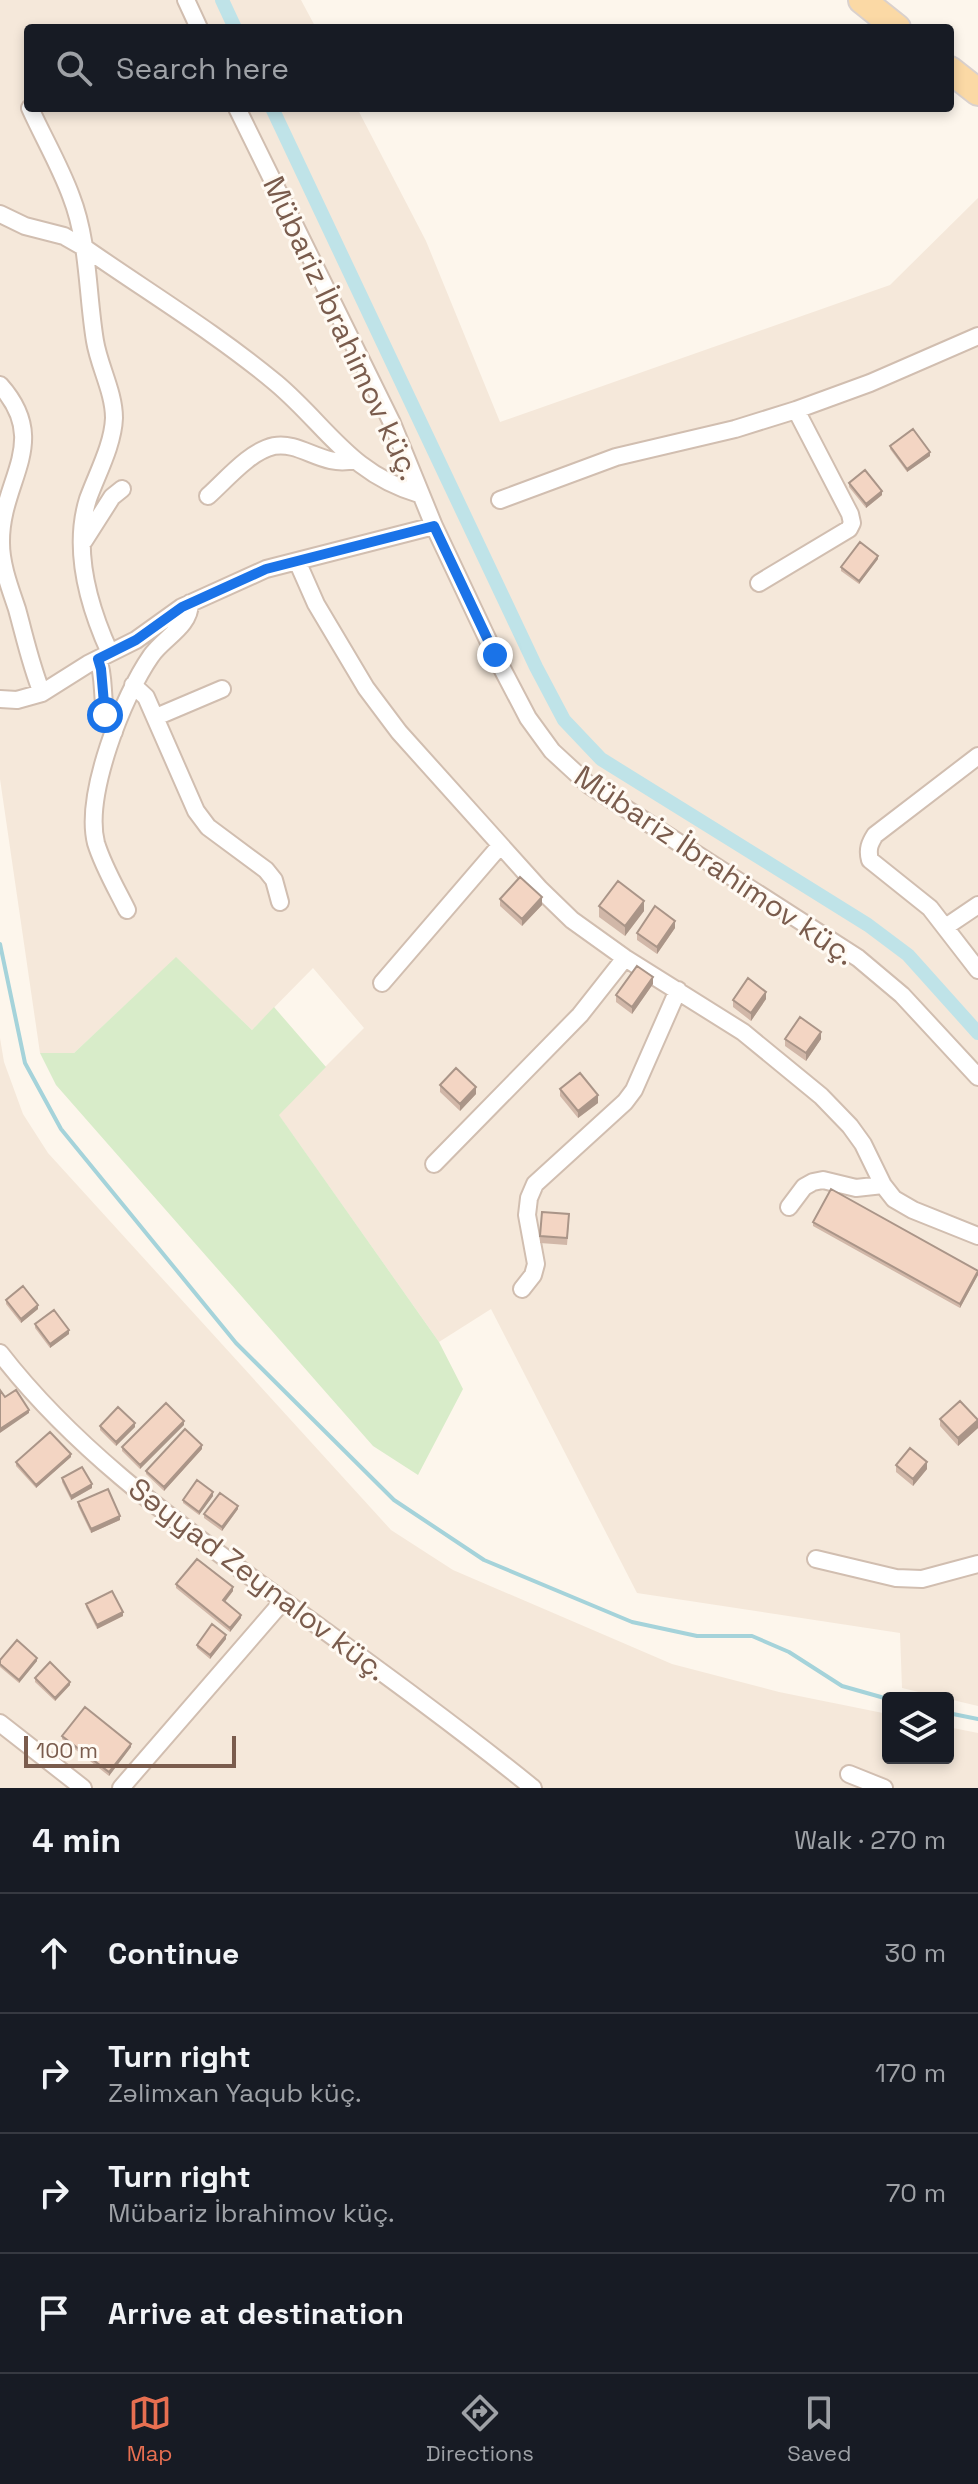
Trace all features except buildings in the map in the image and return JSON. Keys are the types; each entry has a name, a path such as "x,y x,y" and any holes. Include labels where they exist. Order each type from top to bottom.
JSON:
{"main road":[{"path":"862,0 892,24"},
{"path":"954,73 978,92"}],"street":[{"path":"186,0 197,24"},
{"path":"31,112 72,197 85,248 95,341 114,417 112,432 87,504 82,542 85,574 104,656 101,669 105,715 114,732"},
{"name":"Mübariz İbrahimov küç.","path":"239,112 392,423 419,494 528,718 552,751 570,771 589,785 858,958 902,995 978,1077"},
{"path":"0,214 25,226 64,236 85,248 277,384 329,439 354,460 391,484 419,494"},
{"path":"500,500 616,457 735,429 796,410 870,383 978,336"},
{"path":"0,385 19,413 24,442 3,518 1,555 42,693"},
{"path":"759,583 849,529 852,523 796,410"},
{"path":"208,496 249,460 272,446 284,446 331,462 354,460"},
{"path":"82,542 88,538 112,497 122,489"},
{"path":"0,699 17,700 42,693 136,640 190,603 266,569 434,526"},
{"path":"297,561 316,604 366,688 399,732 499,847 572,920 625,958 743,1032 821,1096 863,1144 883,1185 894,1199 913,1210 978,1236"},
{"path":"127,910 102,860 93,826 95,800 118,716 153,653 188,616 190,603"},
{"path":"133,685 146,697 196,811 208,827 266,870 274,880 280,902"},
{"path":"156,717 222,689"},
{"path":"978,756 875,835 869,843 870,860 930,908 947,926 978,970"},
{"path":"382,983 499,847"},
{"path":"947,926 978,905"},
{"path":"434,1164 570,1025 625,958"},
{"path":"522,1289 533,1275 536,1264 527,1215 535,1184 625,1102 634,1090 678,990"},
{"path":"789,1207 804,1187 813,1182 823,1180 856,1188 883,1185"},
{"name":"Səyyad Zeynalov küç.","path":"0,1353 37,1397 123,1478 182,1527 472,1738 533,1788"},
{"path":"816,1559 896,1578 922,1579 978,1564"},
{"path":"121,1788 283,1601"},
{"path":"0,1723 83,1788"},
{"path":"849,1774 884,1788"}],"shaded area":[{"path":"0,0 301,0 314,24 24,24 24,112 359,112 426,241 500,422 890,285 978,198 978,1706 954,1700 954,1692 919,1692 902,1688 900,1633 637,1593 491,1309 439,1342 278,1114 364,1028 313,968 252,1030 176,958 74,1053 40,1053 0,779"},
{"path":"0,1038 4,1062 23,1114 48,1153 391,1530 453,1570 672,1664 779,1692 882,1713 882,1764 954,1764 954,1728 978,1733 978,1788 0,1788"}],"green space":[{"path":"176,957 252,1030 274,1007 326,1067 279,1115 439,1342 463,1389 418,1475 373,1446 56,1085 40,1053 74,1053"}],"waterway":[{"path":"222,0 233,24"},
{"path":"274,112 536,667 564,720 601,759 868,925 908,955 978,1033"},
{"path":"0,944 25,1063 61,1129 236,1343 394,1500 484,1560 632,1622 697,1636 752,1636 789,1652 842,1686 882,1697"},
{"path":"954,1714 978,1719"}],"route":[{"path":"105,715 98,659 136,640 182,607 266,569 434,526 495,655"}]}
